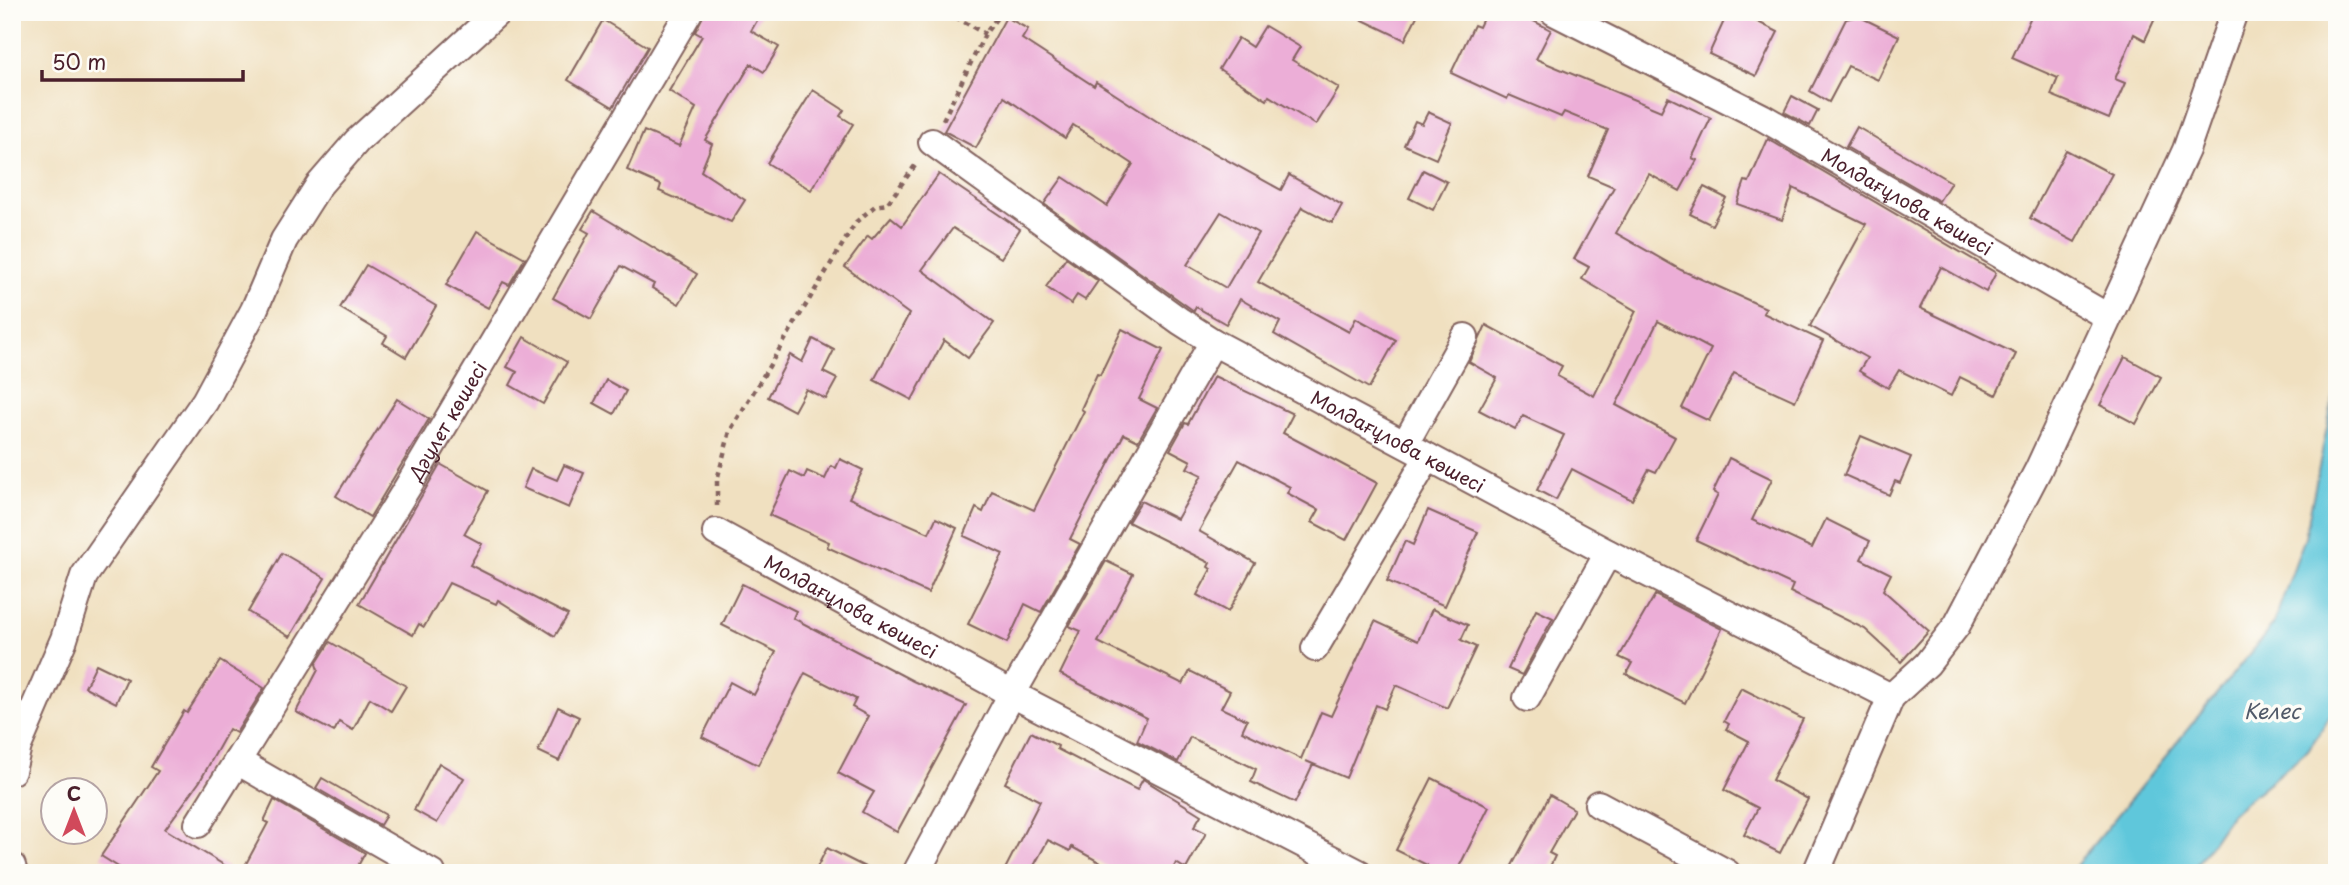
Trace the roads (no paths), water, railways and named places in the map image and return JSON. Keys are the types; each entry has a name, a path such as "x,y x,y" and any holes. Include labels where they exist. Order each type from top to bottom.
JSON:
{"street":[{"path":"12,771 18,746 64,639 84,576 205,401 254,310 284,240 319,185 358,141 498,12"},
{"name":"Дәулет көшесі","path":"198,824 414,476 689,12"},
{"name":"Молдағұлова көшесі","path":"1554,12 1762,117 2108,317"},
{"path":"1816,873 1891,697 1927,664 1957,625 2038,470 2186,150 2234,12"},
{"name":"Молдағұлова көшесі","path":"932,142 1180,321 1213,341 1608,554 1891,697"},
{"path":"1405,444 1465,337"},
{"path":"927,869 1012,694 1213,341"},
{"path":"1315,648 1428,457"},
{"name":"Молдағұлова көшесі","path":"716,532 1012,694 1359,873"},
{"path":"1527,698 1608,554"},
{"path":"237,761 432,873"},
{"path":"1598,804 1727,873"},
{"path":"12,866 14,873"}],"water":[{"name":"Келес","path":"2337,378 2337,706 2308,750 2232,813 2191,873 2070,873 2273,625 2305,537"}]}
